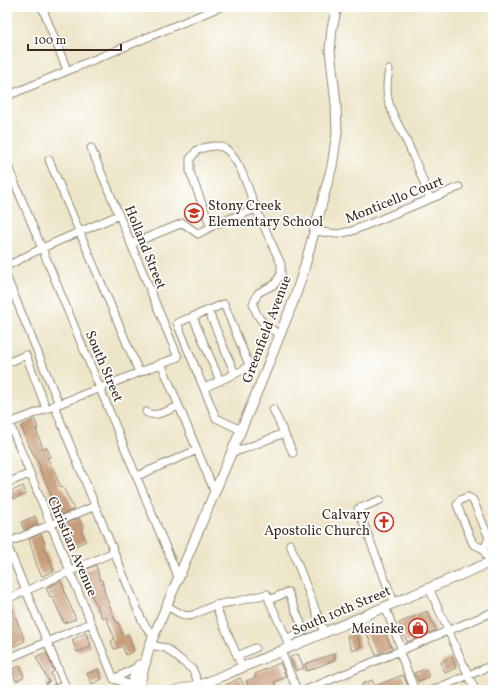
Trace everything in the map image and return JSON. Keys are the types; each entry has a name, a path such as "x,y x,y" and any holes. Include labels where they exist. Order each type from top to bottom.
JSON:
{"main road":[{"name":"Greenfield Avenue","path":"135,689 152,641 215,493 300,283 332,166 337,133 336,104 331,71 330,39 337,7"},
{"name":"South 10th Street","path":"188,690 202,686 281,651 288,643 324,632 491,562"},
{"name":"Greenfield Avenue","path":"135,689 139,666 152,641"},
{"name":"South 10th Street","path":"177,690 202,686"}],"street":[{"path":"42,7 67,70"},
{"path":"7,96 220,7"},
{"path":"389,70 386,84 386,95 390,108 411,151 430,199"},
{"path":"211,226 190,172 190,159 197,150 209,147 221,147 231,153 237,161 256,209 281,264 281,274 275,284 258,293 253,304 256,314 263,324 280,335"},
{"name":"Holland Street","path":"91,148 178,356 161,363"},
{"path":"49,160 139,372"},
{"name":"South Street","path":"7,164 179,579"},
{"name":"Monticello Court","path":"315,231 337,234 352,231 459,187"},
{"path":"131,244 183,223 198,234 211,226 256,209"},
{"path":"7,266 42,248 119,214"},
{"path":"7,278 95,506 141,618 152,641 166,648 193,670 202,686"},
{"path":"204,388 243,370 249,365 224,304 177,323 216,418 241,430"},
{"path":"208,310 234,374"},
{"path":"193,317 220,380"},
{"path":"7,363 26,355 46,408"},
{"path":"8,420 100,388 161,363 215,493"},
{"path":"146,412 155,414 179,406"},
{"path":"273,410 293,453"},
{"name":"Christian Avenue","path":"8,420 114,679"},
{"path":"231,453 284,433"},
{"path":"137,476 197,450"},
{"path":"7,483 29,474"},
{"path":"484,549 491,537 473,500 468,497 460,500 457,505 473,544 484,549 491,562"},
{"path":"380,500 358,509 394,603"},
{"path":"53,690 66,687 7,544 95,506"},
{"path":"290,544 324,632"},
{"path":"7,599 114,552"},
{"path":"429,588 475,690"},
{"path":"167,606 181,614 188,616 194,615 215,605 267,594 269,600 288,643 304,631 288,592 269,600"},
{"path":"215,605 242,667"},
{"path":"385,607 414,690"},
{"path":"306,690 493,612"},
{"path":"7,659 91,623"},
{"path":"237,656 255,648"},
{"path":"281,651 296,690"},
{"path":"433,690 493,665"},
{"path":"114,679 139,666"},
{"path":"114,679 125,682 135,689"},
{"path":"7,682 10,690"}],"building":[{"path":"35,420 38,429 36,429 43,449 46,447 51,456 47,458 61,488 63,487 74,509 60,515 39,467 40,466 26,440 21,426"},
{"path":"23,486 26,494 13,499 10,492"},
{"path":"35,516 38,524 24,530 21,522"},
{"path":"79,518 83,529 81,530 86,541 73,547 64,524"},
{"path":"41,534 45,544 43,545 54,571 42,576 37,566 29,539"},
{"path":"96,565 116,622 118,622 123,636 128,634 134,651 126,655 122,646 114,649 111,641 115,639 106,617 102,618 81,572"},
{"path":"61,581 76,619 64,623 52,596 50,597 46,588"},
{"path":"10,603 25,641 10,648 7,640 7,604"},
{"name":"Meineke","path":"427,611 436,630 407,642 399,623"},
{"path":"383,627 392,649 376,655 367,634"},
{"path":"356,632 361,647 352,651 347,636"},
{"path":"86,633 91,647 77,652 72,640"},
{"path":"46,652 54,671 51,673 55,684 48,688 46,683 49,682 36,657"},
{"path":"335,653 335,660 307,671 305,664"},
{"path":"298,654 304,668 296,671 290,657"},
{"path":"452,657 456,668 445,673 441,662"},
{"path":"280,663 286,677 274,682 276,685 265,690 262,690 260,686 250,690 246,681 256,677 255,674"},
{"path":"20,666 24,677 16,681 12,669"},
{"path":"98,669 102,679 92,684 87,674"},
{"path":"426,669 429,677 418,681 414,673"},
{"path":"403,675 408,686 399,690 365,690 362,684 372,680 375,686"},
{"path":"240,678 244,685 237,688 238,690 216,690"}],"place":[{"name":"Stony Creek Elementary School","path":"194,213"},
{"name":"Calvary Apostolic Church","path":"384,522"},
{"name":"Meineke","path":"418,628"}]}
